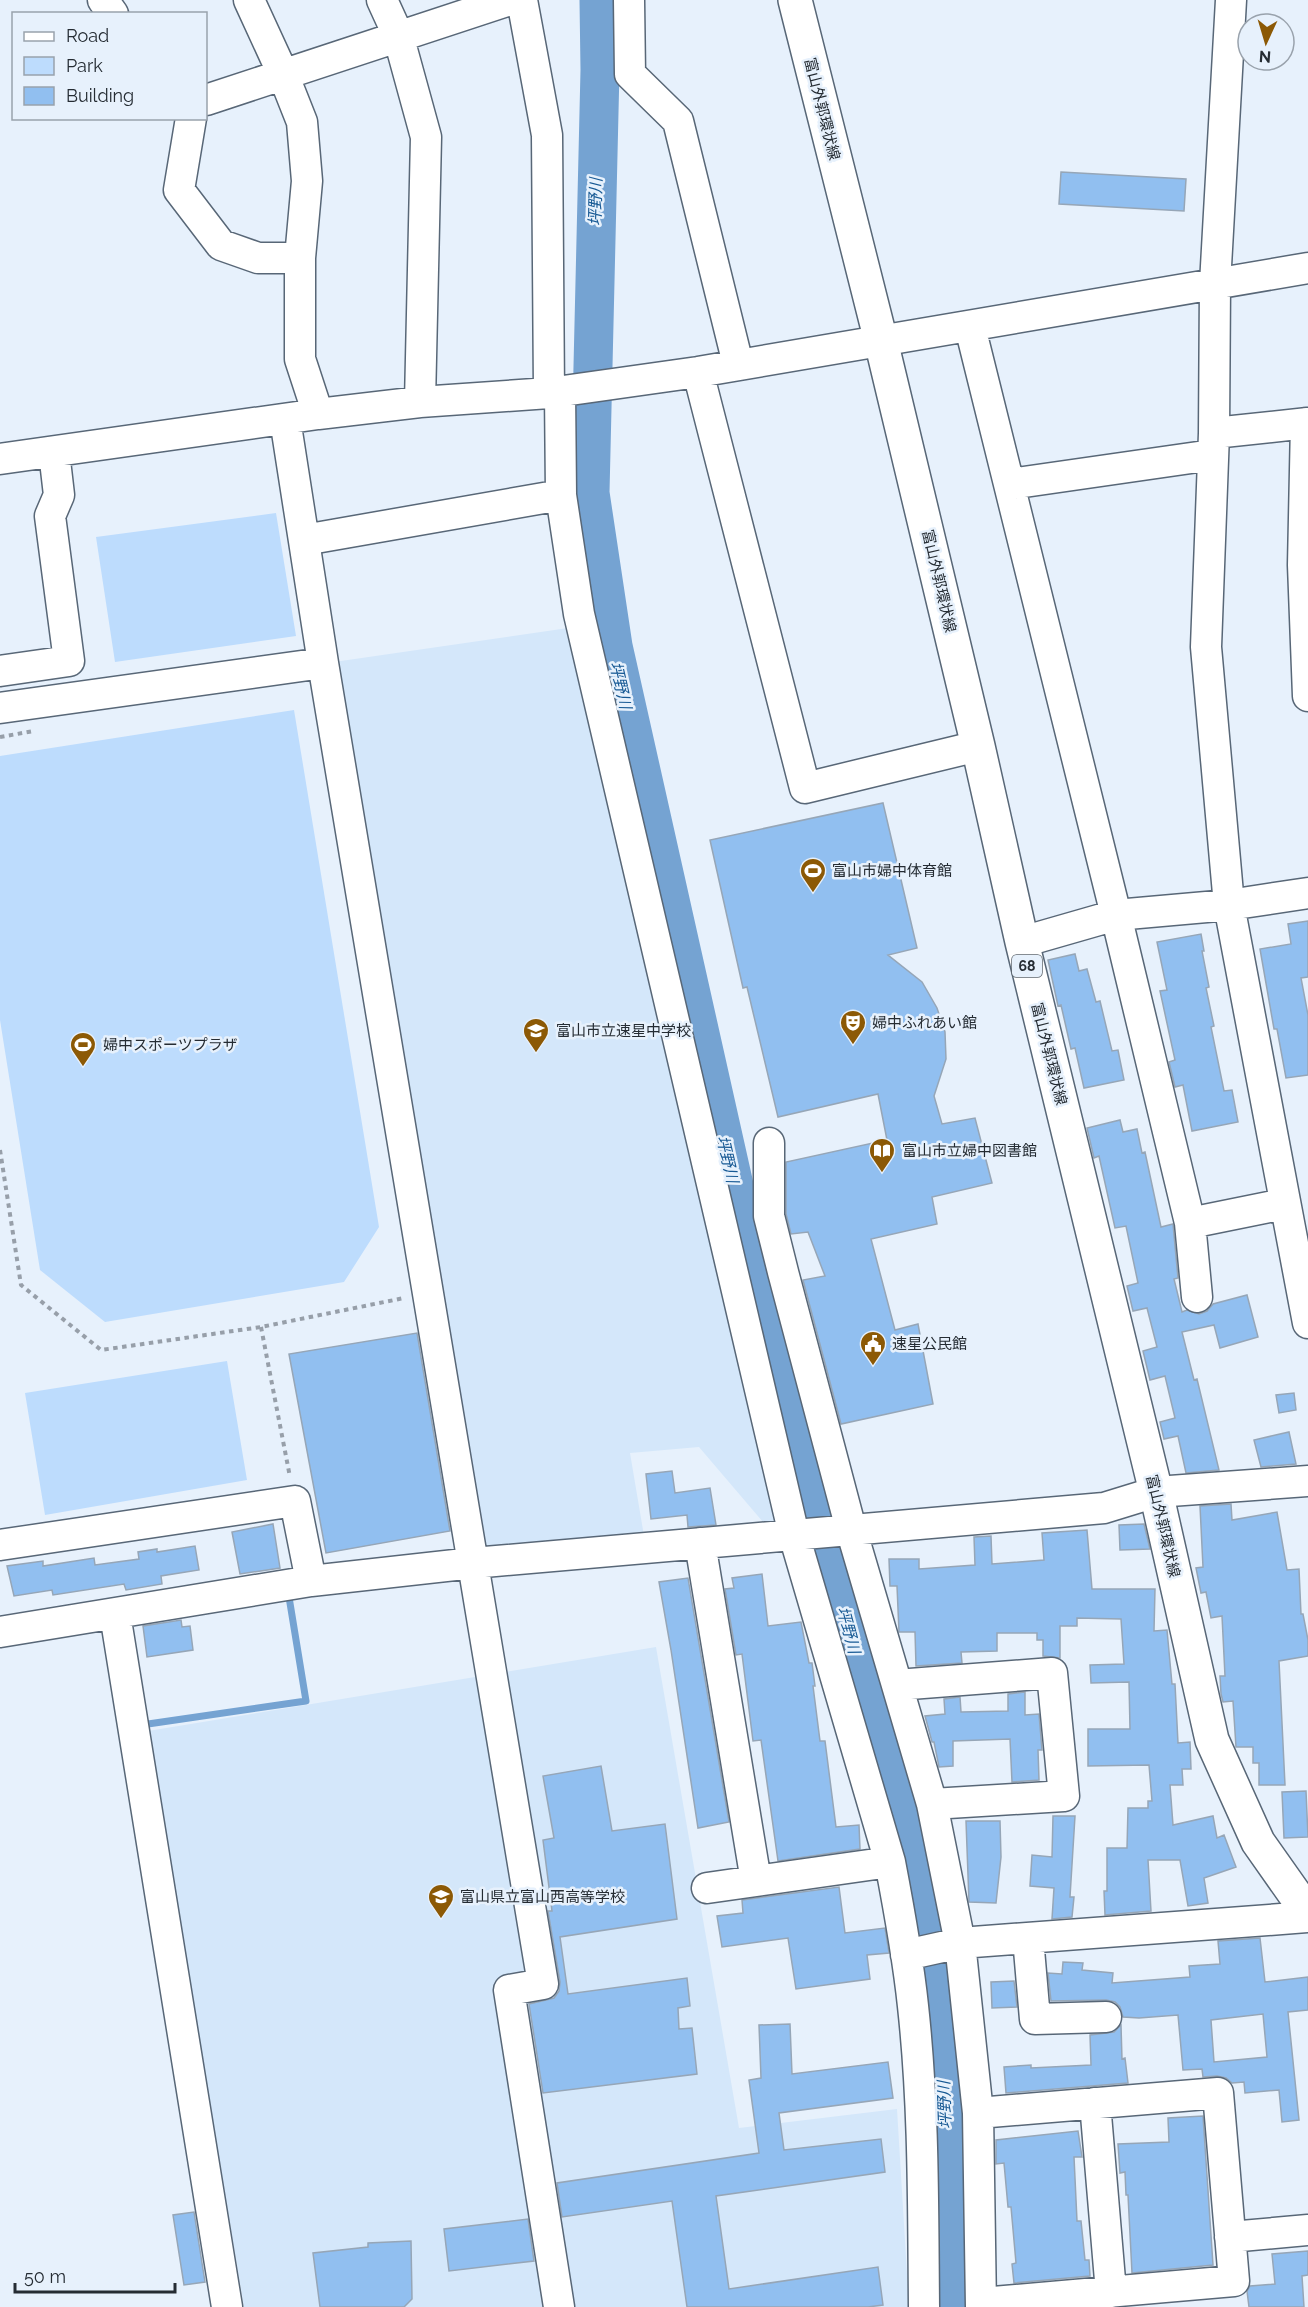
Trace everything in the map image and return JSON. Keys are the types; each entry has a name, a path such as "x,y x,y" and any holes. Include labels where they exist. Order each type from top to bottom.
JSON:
{"main road":[{"name":"富山外郭環状線","path":"795,0 881,341 978,746 1022,942 1156,1492 1212,1740 1258,1842 1308,1915"}],"street":[{"path":"249,0 302,122 307,180 300,258 300,358 318,414"},
{"path":"382,0 398,35 426,137 420,402"},
{"path":"207,100 510,0"},
{"path":"522,0 547,135 559,392 561,495 579,614 794,1535 890,1862 914,2006 921,2113 924,2307"},
{"path":"629,0 630,74 678,121 738,364"},
{"path":"1231,0 1215,284 1213,444 1206,647 1229,905 1284,1204 1308,1318"},
{"path":"191,120 178,190 221,245 258,258 300,258"},
{"path":"0,459 318,414 420,402 559,392 698,372 1308,268"},
{"path":"970,327 1190,1223 1197,1298"},
{"path":"698,372 805,788 978,746"},
{"path":"285,419 322,663 543,1984 509,1990 559,2307"},
{"path":"1010,484 1307,423 1303,565 1308,696"},
{"path":"0,671 69,661 50,516 59,495 54,452"},
{"path":"304,540 561,495"},
{"path":"0,708 322,663"},
{"path":"1022,942 1116,915 1229,905 1308,893"},
{"path":"769,1143 769,1216 851,1529 932,1804 960,1943 978,2113 981,2305 1234,2281 1218,2093 978,2113"},
{"path":"1190,1223 1284,1204"},
{"path":"730,1263 778,1253"},
{"path":"0,1632 311,1581 473,1563 1104,1508 1156,1492 1308,1481"},
{"path":"0,1545 295,1502 311,1581"},
{"path":"700,1543 756,1881"},
{"path":"115,1614 227,2307"},
{"path":"897,1686 1052,1673 1064,1796 932,1804"},
{"path":"707,1888 890,1862"},
{"path":"906,1955 960,1943 1308,1915"},
{"path":"1028,1938 1035,2019 1106,2017"},
{"path":"1095,2103 1111,2292"},
{"path":"1230,2236 1308,2229"}],"path":[{"path":"0,737 35,731"},
{"path":"0,1150 21,1285 101,1350 261,1327 405,1300 403,1288"},
{"path":"261,1327 295,1502"}],"shaded area":[{"name":"富山市立速星中学校","path":"575,627 785,1519 763,1522 699,1447 630,1453 644,1536 476,1553 334,662"},
{"name":"富山県立富山西高等学校","path":"656,1647 739,2128 897,2109 909,2307 244,2307 148,1731"}],"green space":[{"path":"276,513 296,636 115,662 96,537"},
{"path":"294,710 379,1227 344,1282 105,1322 40,1270 0,1020 0,756"},
{"path":"227,1361 247,1480 45,1515 25,1393"}],"building":[{"path":"1061,172 1186,179 1184,211 1059,204"},
{"path":"883,803 917,948 888,955 922,982 937,1008 945,1032 946,1059 934,1096 942,1124 975,1118 992,1183 932,1197 937,1224 871,1239 895,1330 918,1324 933,1404 841,1424 803,1280 825,1276 808,1232 791,1234 786,1214 786,1162 887,1140 878,1094 778,1117 747,987 743,988 710,840"},
{"path":"1308,921 1308,977 1301,978 1308,1015 1308,1075 1286,1078 1277,1029 1274,1029 1260,949 1291,944 1288,924"},
{"path":"1201,934 1209,987 1206,988 1214,1026 1211,1027 1224,1091 1232,1090 1238,1122 1192,1131 1183,1085 1175,1087 1169,1062 1175,1060 1160,991 1167,990 1157,942"},
{"path":"1075,954 1079,971 1087,969 1096,1002 1100,1001 1112,1051 1118,1050 1124,1080 1084,1088 1075,1048 1071,1049 1061,1005 1058,1006 1048,960"},
{"path":"1120,1120 1123,1132 1137,1129 1142,1153 1145,1152 1161,1227 1173,1224 1178,1278 1174,1279 1182,1312 1187,1310 1199,1314 1207,1311 1213,1304 1247,1295 1258,1337 1220,1348 1214,1325 1182,1332 1194,1380 1197,1379 1219,1470 1186,1473 1178,1436 1164,1439 1160,1422 1175,1418 1165,1376 1150,1380 1143,1351 1157,1347 1147,1308 1133,1311 1127,1286 1138,1283 1126,1226 1115,1228 1099,1156 1094,1158 1087,1128"},
{"path":"417,1333 450,1531 326,1553 289,1354"},
{"path":"1294,1393 1296,1410 1279,1413 1276,1395"},
{"path":"1289,1432 1296,1464 1261,1467 1254,1440"},
{"path":"672,1471 675,1493 710,1488 716,1525 688,1527 687,1515 651,1519 646,1474"},
{"path":"1231,1504 1232,1520 1277,1512 1287,1570 1299,1569 1301,1614 1303,1614 1308,1640 1308,1656 1279,1661 1285,1785 1259,1785 1259,1763 1253,1763 1253,1747 1236,1747 1233,1701 1223,1702 1221,1694 1220,1676 1225,1676 1222,1616 1211,1618 1206,1592 1201,1593 1196,1568 1203,1567 1200,1506"},
{"path":"273,1524 280,1568 240,1574 232,1532"},
{"path":"1144,1524 1150,1549 1120,1550 1119,1525"},
{"path":"1087,1530 1092,1589 1155,1589 1154,1631 1167,1630 1172,1684 1175,1684 1178,1743 1190,1742 1191,1769 1182,1769 1183,1785 1170,1785 1173,1825 1213,1816 1217,1838 1224,1835 1236,1867 1204,1878 1208,1903 1188,1906 1180,1860 1148,1860 1151,1911 1105,1915 1107,1848 1127,1848 1128,1808 1148,1808 1148,1801 1152,1801 1149,1765 1088,1766 1088,1729 1130,1729 1129,1682 1091,1683 1090,1665 1124,1664 1121,1619 1077,1618 1077,1626 1060,1626 1060,1658 1043,1656 1043,1640 1037,1640 1037,1633 997,1633 997,1651 961,1652 962,1663 916,1666 915,1632 899,1632 897,1586 890,1586 889,1559 919,1559 919,1569 975,1565 974,1537 991,1536 992,1564 1044,1560 1042,1533"},
{"path":"195,1546 199,1570 161,1576 162,1584 126,1590 124,1584 53,1595 52,1590 14,1596 7,1566 43,1561 43,1566 94,1558 95,1565 139,1559 138,1552 157,1549 157,1552"},
{"path":"762,1574 768,1626 801,1622 809,1663 812,1663 820,1741 825,1741 836,1827 859,1825 860,1849 778,1861 761,1740 753,1741 742,1654 736,1655 725,1589 734,1588 732,1578"},
{"path":"688,1578 729,1822 698,1828 659,1582"},
{"path":"181,1620 182,1627 190,1626 193,1650 147,1657 143,1626"},
{"path":"1025,1692 1025,1715 1039,1714 1042,1750 1038,1750 1039,1780 1012,1782 1010,1739 953,1741 953,1766 939,1767 925,1716 945,1714 944,1699 960,1697 961,1712 1008,1711 1008,1694"},
{"path":"601,1766 612,1831 665,1824 677,1919 560,1937 568,1994 687,1978 690,2006 678,2008 679,2029 692,2028 697,2074 543,2093 529,2004 554,1998 559,1991 560,1982 548,1911 552,1911 543,1840 554,1838 543,1776"},
{"path":"1306,1791 1308,1837 1284,1838 1282,1792"},
{"path":"1053,1816 1075,1816 1070,1897 1074,1897 1072,1917 1052,1919 1054,1888 1030,1886 1032,1855 1052,1857"},
{"path":"966,1821 1000,1821 1001,1857 996,1903 969,1902"},
{"path":"839,1887 845,1933 885,1928 889,1953 867,1955 870,1979 796,1989 788,1938 722,1947 717,1916 743,1913 742,1900"},
{"path":"1260,1938 1265,1982 1308,1977 1308,2010 1288,2012 1299,2120 1282,2122 1279,2090 1245,2093 1244,2082 1232,2083 1226,2078 1217,2076 1203,2077 1202,2069 1183,2070 1178,2015 1123,2017 1120,2007 1115,2002 1106,2000 1051,2001 1048,1973 1062,1974 1063,1962 1083,1963 1082,1970 1113,1973 1112,1983 1190,1977 1189,1966 1220,1964 1218,1941","holes":["1263,2014 1267,2057 1214,2062 1211,2020"]},
{"path":"1014,1981 1017,2007 992,2008 991,1982"},
{"path":"790,2024 792,2074 888,2062 893,2098 779,2113 784,2150 881,2139 885,2172 716,2196 729,2289 878,2267 883,2305 868,2307 687,2307 672,2201 562,2217 557,2183 759,2153 749,2080 761,2078 759,2025"},
{"path":"1121,2025 1122,2059 1125,2058 1128,2083 1006,2093 1004,2067 1091,2065 1090,2035 1114,2032"},
{"path":"1203,2116 1213,2265 1132,2273 1128,2195 1126,2195 1125,2172 1120,2173 1118,2144 1169,2142 1168,2118"},
{"path":"1078,2131 1082,2157 1074,2157 1077,2221 1081,2221 1085,2260 1089,2260 1090,2276 1014,2283 1012,2264 1016,2263 1011,2207 1008,2207 1004,2163 996,2164 996,2140"},
{"path":"194,2212 205,2282 184,2285 173,2215"},
{"path":"528,2219 534,2261 449,2271 444,2229"},
{"path":"411,2241 412,2299 404,2307 320,2307 313,2253 368,2247 368,2243"},
{"path":"1308,2251 1308,2275 1302,2276 1304,2307 1249,2307 1247,2291 1250,2286 1275,2284 1272,2254"}],"waterway":[{"name":"坪野川","path":"599,0 600,70 590,493 613,646 753,1270 815,1508 921,1896 938,2005 944,2086 948,2307"},
{"path":"143,1732 148,1724 306,1701 289,1597"}],"place":[{"name":"富山市婦中体育館","path":"813,894"},
{"name":"婦中ふれあい館","path":"853,1046"},
{"name":"富山市立速星中学校","path":"536,1054"},
{"name":"婦中スポーツプラザ","path":"83,1068"},
{"name":"富山市立婦中図書館","path":"882,1174"},
{"name":"速星公民館","path":"873,1367"},
{"name":"富山県立富山西高等学校","path":"441,1920"}]}
